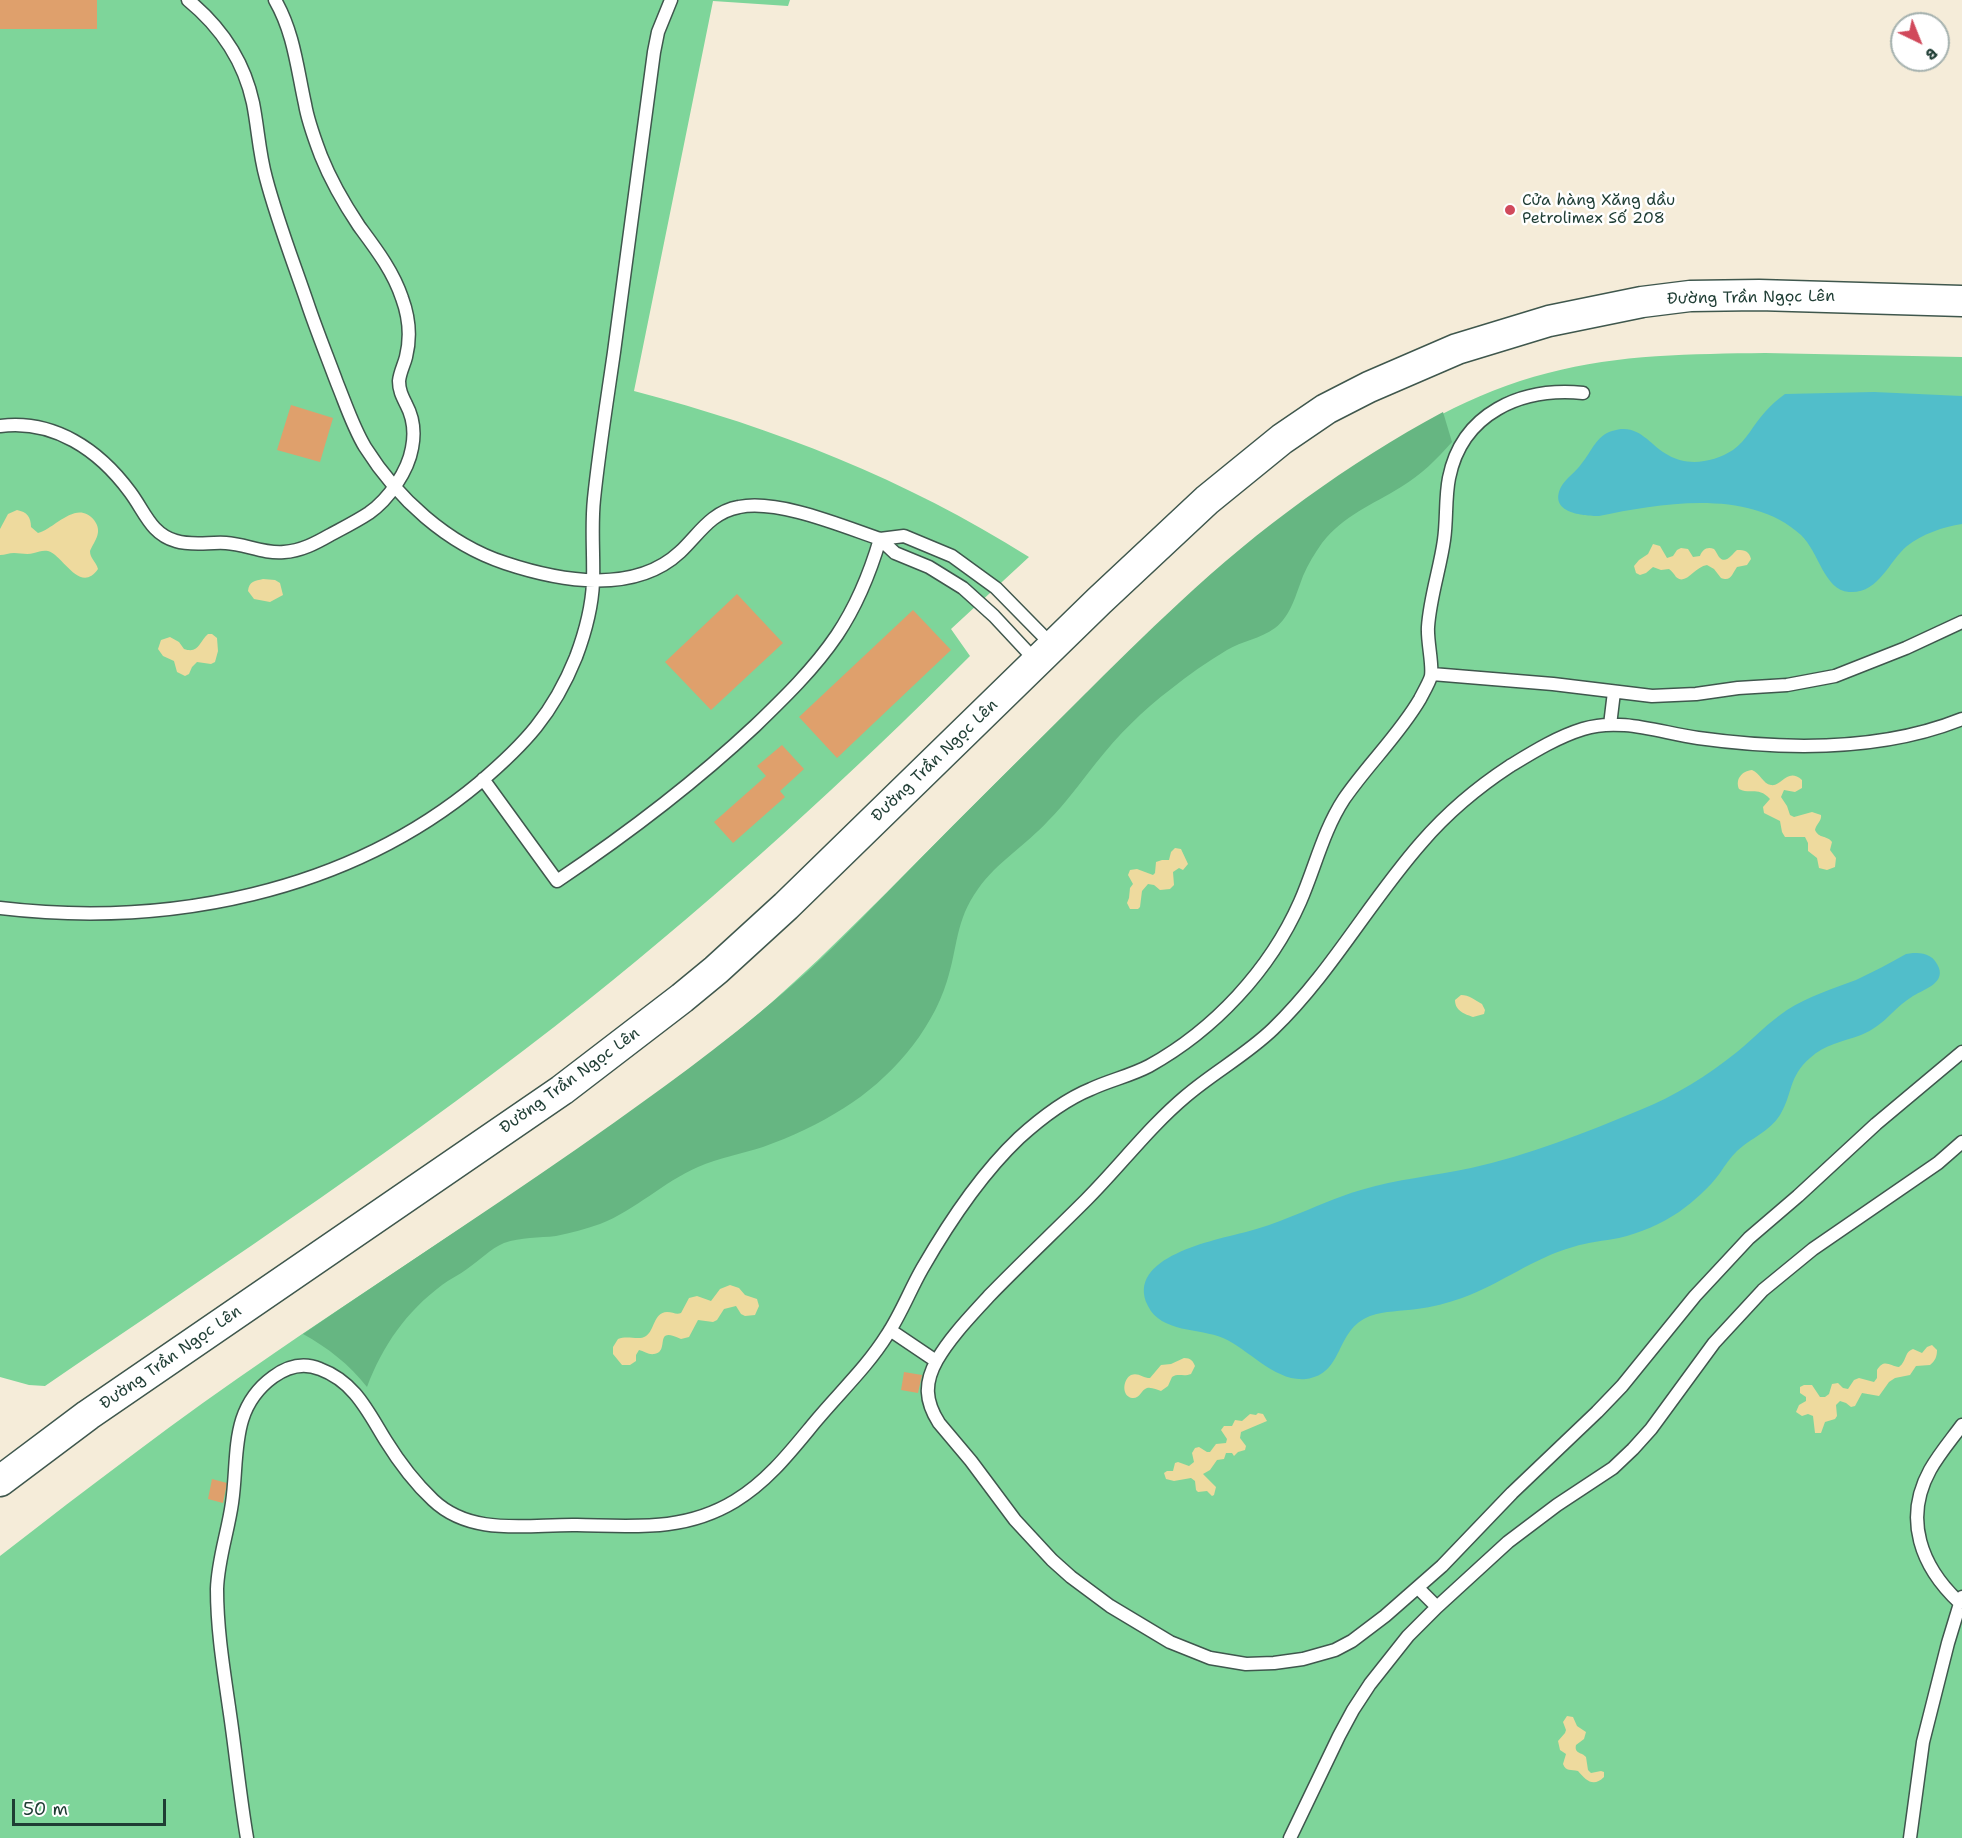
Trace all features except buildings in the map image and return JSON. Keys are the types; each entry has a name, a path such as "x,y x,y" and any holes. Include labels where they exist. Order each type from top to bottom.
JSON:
{"street":[{"name":"Đường Trần Ngọc Lên","path":"5,1473 554,1096 650,1024 750,940 1207,500 1282,439 1326,409 1369,387 1457,349 1514,330 1595,310 1690,296 1770,295 1962,302"}],"lane":[{"path":"188,0 217,27 239,62 253,103 257,141 267,180 317,331 354,425 371,456 394,485 417,509 446,533 491,558 552,574 593,580 622,580 649,572 674,558 714,517 724,511 747,505 781,508 880,539 904,536 952,556 996,588 1045,654"},
{"path":"0,426 21,424 36,426 50,429 73,440 117,476 160,534 180,542 235,543 273,552 297,550 315,543 371,511 394,485 406,466 412,446 411,419 400,393 399,383 408,348 409,332 403,299 388,267 357,223 321,156 305,107 289,29 275,0"},
{"path":"0,908 57,912 145,912 221,901 275,889 344,864 410,831 483,779 541,723 567,679 585,631 591,605 595,489 654,52 658,32 671,0"},
{"path":"247,1838 219,1635 217,1587 219,1561 233,1494 234,1458 239,1427 251,1401 269,1380 290,1367 301,1365 318,1368 345,1384 364,1403 390,1447 434,1501 459,1518 486,1525 519,1527 668,1525 711,1513 731,1503 761,1482 794,1448 870,1359 890,1330 921,1270 948,1227 982,1180 1018,1139 1054,1108 1071,1098 1136,1072 1173,1051 1215,1017 1253,978 1270,956 1294,915 1337,811 1356,782 1410,714 1432,674 1428,644 1429,619 1445,530 1449,473 1462,442 1484,418 1512,402 1541,394 1583,393"},
{"path":"880,539 895,554 929,567 963,588 1045,654"},
{"path":"483,779 557,881 648,818 692,783 801,680 821,657 854,607 880,539"},
{"path":"1432,674 1553,684 1652,696 1679,696 1811,681 1853,670 1962,622"},
{"path":"1610,724 1614,692"},
{"path":"1962,719 1938,728 1878,740 1811,745 1737,743 1610,724 1571,734 1526,756 1484,785 1443,820 1422,842 1334,961 1293,1009 1251,1048 1207,1079 1165,1115 1118,1168 981,1305 936,1361 927,1385 932,1413 1015,1520 1071,1577 1110,1606 1170,1642 1210,1658 1266,1664 1304,1659 1335,1650 1352,1641 1385,1616 1418,1587 1541,1464 1604,1405 1647,1357 1695,1296 1749,1238 1890,1112 1962,1052"},
{"path":"1290,1838 1353,1710 1388,1660 1437,1607 1508,1542 1557,1505 1613,1468 1633,1449 1651,1429 1714,1343 1770,1284 1813,1249 1938,1163 1962,1143"},
{"path":"890,1330 936,1361"},
{"path":"1910,1838 1923,1742 1961,1600 1946,1590 1927,1562 1918,1534 1919,1498 1929,1472 1962,1425"},
{"path":"1418,1587 1437,1607"}],"green space":[{"path":"0,0 790,0 788,6 713,1 634,391 739,422 838,459 934,503 1029,557 951,629 970,656 831,790 687,919 522,1052 388,1151 45,1386 29,1385 0,1377"},
{"path":"1765,353 1962,357 1962,1838 0,1838 0,1556 203,1403 557,1163 723,1043 818,960 1178,606 1241,550 1343,474 1441,414 1520,381 1602,362 1683,355"},
{"path":"1443,412 1452,442 1435,461 1415,477 1359,511 1331,533 1309,563 1292,604 1281,623 1269,632 1233,647 1212,659 1151,705 1113,743 1055,814 986,879 965,912 951,969 940,1000 930,1019 906,1054 861,1097 815,1125 763,1147 685,1173 626,1211 600,1224 562,1235 517,1240 499,1245 442,1285 417,1306 388,1343 367,1387 338,1357 303,1334 576,1149 737,1031 821,959 1116,663 1210,575 1272,523 1339,475"}],"sand":[{"path":"17,510 28,516 31,527 38,533 73,514 87,514 98,528 90,551 98,569 91,576 85,578 78,576 48,551 0,555 0,529 8,514"},
{"path":"1653,544 1660,546 1667,558 1673,556 1681,548 1688,549 1693,557 1700,556 1703,550 1709,548 1714,549 1724,560 1737,550 1746,552 1751,559 1747,565 1737,567 1727,579 1721,578 1714,569 1707,565 1683,579 1676,577 1669,569 1661,570 1653,567 1646,573 1640,575 1636,573 1634,566 1648,554"},
{"path":"263,579 280,583 283,595 270,602 254,599 248,591 250,585"},
{"path":"208,634 217,638 218,651 215,662 211,664 197,662 185,676 177,672 174,661 163,656 158,649 161,640 170,637 179,642 184,649 193,650"},
{"path":"1752,770 1771,785 1775,785 1788,776 1802,780 1802,788 1795,792 1784,790 1781,797 1790,815 1794,817 1812,812 1821,815 1815,830 1832,842 1830,850 1836,858 1835,867 1827,870 1819,868 1817,858 1808,851 1805,837 1785,837 1780,821 1764,813 1763,807 1770,799 1766,795 1739,789 1740,776"},
{"path":"1175,848 1181,849 1188,864 1183,870 1179,868 1173,872 1174,885 1170,889 1160,890 1148,884 1142,891 1140,907 1130,909 1127,903 1133,884 1128,875 1130,870 1137,869 1153,875 1156,862 1169,860"},
{"path":"1461,995 1482,1004 1484,1014 1473,1017 1461,1012 1455,1000"},
{"path":"730,1285 739,1288 745,1295 757,1299 759,1306 755,1315 745,1316 736,1306 724,1309 713,1322 698,1320 689,1337 681,1339 667,1335 664,1337 659,1352 652,1354 639,1350 636,1361 630,1365 622,1365 613,1354 613,1347 618,1339 646,1336 662,1313 681,1313 689,1298 697,1296 711,1301 720,1289"},
{"path":"1932,1345 1937,1352 1930,1365 1916,1366 1910,1375 1895,1378 1889,1382 1879,1396 1862,1393 1855,1406 1851,1407 1840,1401 1836,1405 1837,1416 1825,1422 1821,1433 1815,1433 1813,1416 1808,1414 1802,1416 1796,1412 1799,1405 1806,1401 1806,1397 1800,1393 1800,1387 1804,1385 1812,1385 1820,1397 1825,1397 1829,1394 1832,1384 1838,1383 1848,1389 1854,1380 1859,1378 1874,1382 1877,1378 1877,1370 1882,1364 1899,1367 1910,1350 1922,1353"},
{"path":"1184,1358 1190,1359 1195,1366 1191,1374 1172,1377 1168,1386 1161,1391 1147,1388 1135,1398 1128,1397 1126,1394 1126,1380 1131,1375 1150,1378 1161,1365 1171,1364"},
{"path":"1250,1414 1263,1414 1267,1421 1241,1432 1240,1438 1246,1446 1245,1450 1234,1456 1232,1453 1226,1453 1224,1459 1217,1460 1210,1470 1203,1474 1216,1487 1214,1495 1212,1496 1207,1491 1198,1492 1195,1481 1191,1478 1174,1481 1166,1479 1164,1473 1173,1471 1175,1463 1189,1466 1194,1462 1192,1453 1195,1448 1199,1447 1210,1452 1216,1444 1226,1443 1227,1439 1221,1430 1224,1426 1232,1426 1235,1420 1242,1421"},
{"path":"1567,1716 1573,1717 1577,1726 1586,1732 1584,1739 1576,1745 1576,1750 1586,1757 1588,1770 1591,1773 1604,1772 1604,1777 1596,1782 1590,1782 1578,1771 1564,1767 1566,1754 1560,1750 1558,1741 1565,1733 1563,1722"}],"water":[{"path":"1874,392 1962,396 1962,524 1933,532 1907,546 1876,583 1868,588 1849,592 1840,590 1828,578 1801,535 1780,520 1757,510 1704,503 1650,507 1592,516 1569,511 1559,502 1558,496 1563,484 1580,466 1598,440 1612,431 1621,429 1637,432 1661,451 1676,459 1692,462 1709,460 1733,450 1742,442 1767,409 1785,394"},
{"path":"1906,954 1926,955 1935,961 1940,970 1940,976 1934,984 1904,1002 1873,1029 1828,1046 1810,1058 1794,1079 1784,1107 1776,1121 1737,1151 1716,1179 1696,1199 1658,1224 1627,1236 1584,1244 1558,1252 1457,1300 1370,1316 1350,1331 1334,1361 1327,1369 1306,1379 1295,1379 1273,1371 1223,1338 1162,1321 1148,1306 1144,1289 1149,1275 1160,1263 1176,1254 1214,1240 1268,1225 1352,1193 1388,1183 1493,1163 1557,1143 1619,1119 1678,1092 1702,1077 1795,1005 1856,980"}],"place":[{"name":"Cửa hàng Xăng dầu Petrolimex Số 208","path":"1510,210"}]}
